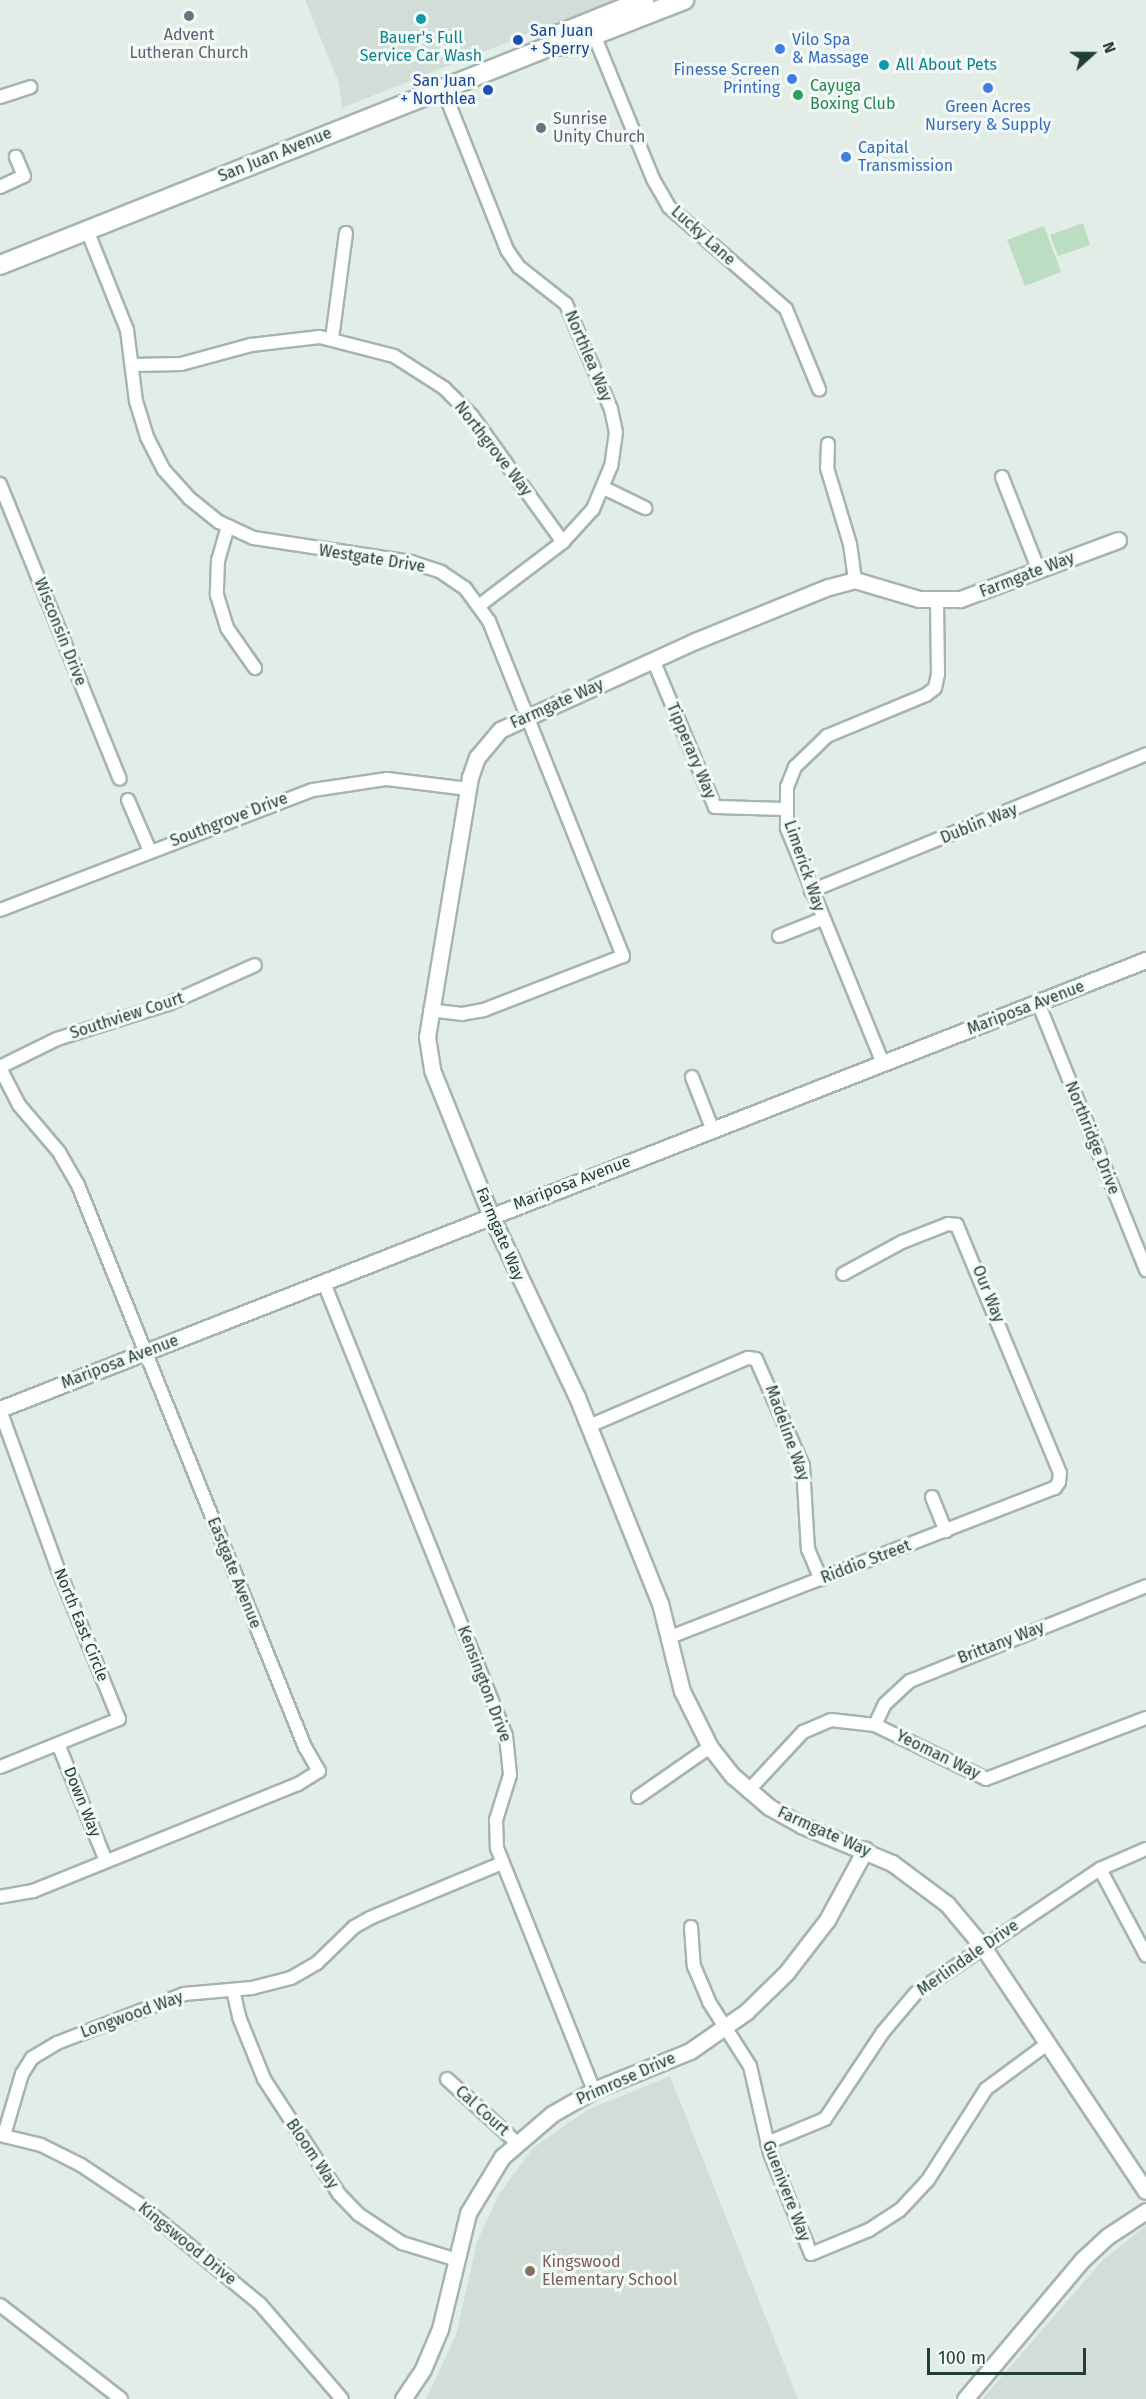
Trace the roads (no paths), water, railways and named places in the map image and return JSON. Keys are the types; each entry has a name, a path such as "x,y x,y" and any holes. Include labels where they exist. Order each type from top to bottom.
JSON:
{"main road":[{"name":"San Juan Avenue","path":"551,46 557,35 648,4 684,0"},
{"name":"San Juan Avenue","path":"0,265 551,46 566,46 594,35 648,4"}],"street":[{"name":"Lucky Lane","path":"594,35 653,179 669,207 786,309 819,389"},
{"path":"0,97 30,87"},
{"name":"Northlea Way","path":"444,89 507,250 519,267 566,304 579,328 611,409 616,432 615,450 604,488 593,509 563,542 480,605"},
{"path":"0,187 24,176 16,156"},
{"name":"Westgate Drive","path":"87,230 126,330 138,410 155,454 189,498 228,526 275,544 426,566 453,579 480,605 623,956 484,1010 462,1014 430,1010"},
{"path":"332,339 346,233"},
{"name":"Northgrove Way","path":"133,365 181,364 251,345 292,339 332,339 394,356 444,388 472,416 563,542"},
{"path":"828,444 826,468 850,543 855,580"},
{"path":"1002,477 1039,571"},
{"name":"Wisconsin Drive","path":"0,484 120,779"},
{"path":"604,488 645,508"},
{"path":"228,526 218,560 219,603 236,645 255,668"},
{"name":"Farmgate Way","path":"1118,540 985,592 937,602 855,580 803,596 654,662 526,715 487,743 473,766 468,789 430,1010 429,1060 491,1215 589,1426 670,1637 681,1691 710,1748 748,1791 795,1823 865,1850 933,1891 982,1947 1146,2191"},
{"name":"Limerick Way","path":"882,1062 787,828 787,787 795,767 811,748 842,728 926,695 935,688 938,674 937,602"},
{"name":"Tipperary Way","path":"654,662 715,807 786,808"},
{"name":"Dublin Way","path":"811,891 1146,754"},
{"name":"Southgrove Drive","path":"0,910 284,799 344,783 403,779 468,789"},
{"path":"128,800 150,851"},
{"path":"779,936 822,918"},
{"name":"Mariposa Avenue","path":"0,1410 712,1128 882,1062 1039,1005 1146,960"},
{"name":"Southview Court","path":"0,1068 57,1039 168,1004 255,965"},
{"name":"Northridge Drive","path":"1039,1005 1146,1270"},
{"name":"Eastgate Avenue","path":"0,1068 19,1105 72,1173 305,1748 319,1771 298,1784 33,1891 0,1897"},
{"path":"692,1077 712,1128"},
{"name":"Our Way","path":"843,1274 902,1242 948,1224 957,1225 1060,1473 1059,1482"},
{"name":"Kensington Drive","path":"324,1283 506,1736 510,1775 495,1834 502,1863 594,2090"},
{"name":"Madeline Way","path":"589,1426 748,1358 756,1359 804,1466 808,1549 821,1579"},
{"name":"North East Circle","path":"0,1410 58,1569 119,1719 0,1767"},
{"name":"Riddio Street","path":"670,1637 1055,1488 1059,1482"},
{"path":"932,1497 946,1531"},
{"name":"Brittany Way","path":"875,1725 890,1698 917,1677 1146,1586"},
{"name":"Yeoman Way","path":"748,1791 803,1732 818,1724 842,1719 875,1725 986,1779 1146,1718"},
{"name":"Down Way","path":"58,1744 106,1861"},
{"path":"638,1797 710,1748"},
{"name":"Merlindale Drive","path":"767,2143 825,2120 895,2015 916,1993 1100,1869 1146,1849"},
{"name":"Primrose Drive","path":"403,2399 423,2369 440,2329 454,2259 468,2213 502,2157 552,2114 594,2090 671,2060 727,2027 767,1993 794,1962 841,1898 865,1850"},
{"name":"Longwood Way","path":"2,2135 13,2096 32,2058 57,2043 152,2004 184,1994 233,1990 291,1978 317,1963 354,1927 370,1918 502,1863"},
{"path":"1100,1869 1146,1955"},
{"name":"Guenivere Way","path":"691,1927 694,1966 710,2002 727,2027 754,2076 767,2143 810,2254 869,2230 900,2210 928,2180 987,2089 1047,2044"},
{"name":"Bloom Way","path":"233,1990 239,2017 264,2079 339,2194 358,2214 402,2243 454,2259"},
{"name":"Cal Court","path":"447,2079 517,2143"},
{"name":"Kingswood Drive","path":"2,2135 41,2145 81,2164 139,2204 260,2304 342,2399"},
{"path":"964,2399 1082,2260 1108,2236 1146,2211"},
{"path":"0,2305 122,2399"}],"place":[{"name":"Advent Lutheran Church","path":"189,16"},
{"name":"Bauer's Full Service Car Wash","path":"421,19"},
{"name":"San Juan + Sperry","path":"518,40"},
{"name":"Vilo Spa & Massage","path":"780,49"},
{"name":"All About Pets","path":"884,65"},
{"name":"Finesse Screen Printing","path":"792,79"},
{"name":"Green Acres Nursery & Supply","path":"988,88"},
{"name":"San Juan + Northlea","path":"488,90"},
{"name":"Cayuga Boxing Club","path":"798,95"},
{"name":"Sunrise Unity Church","path":"541,128"},
{"name":"Capital Transmission","path":"846,157"},
{"name":"Kingswood Elementary School","path":"530,2271"}]}
